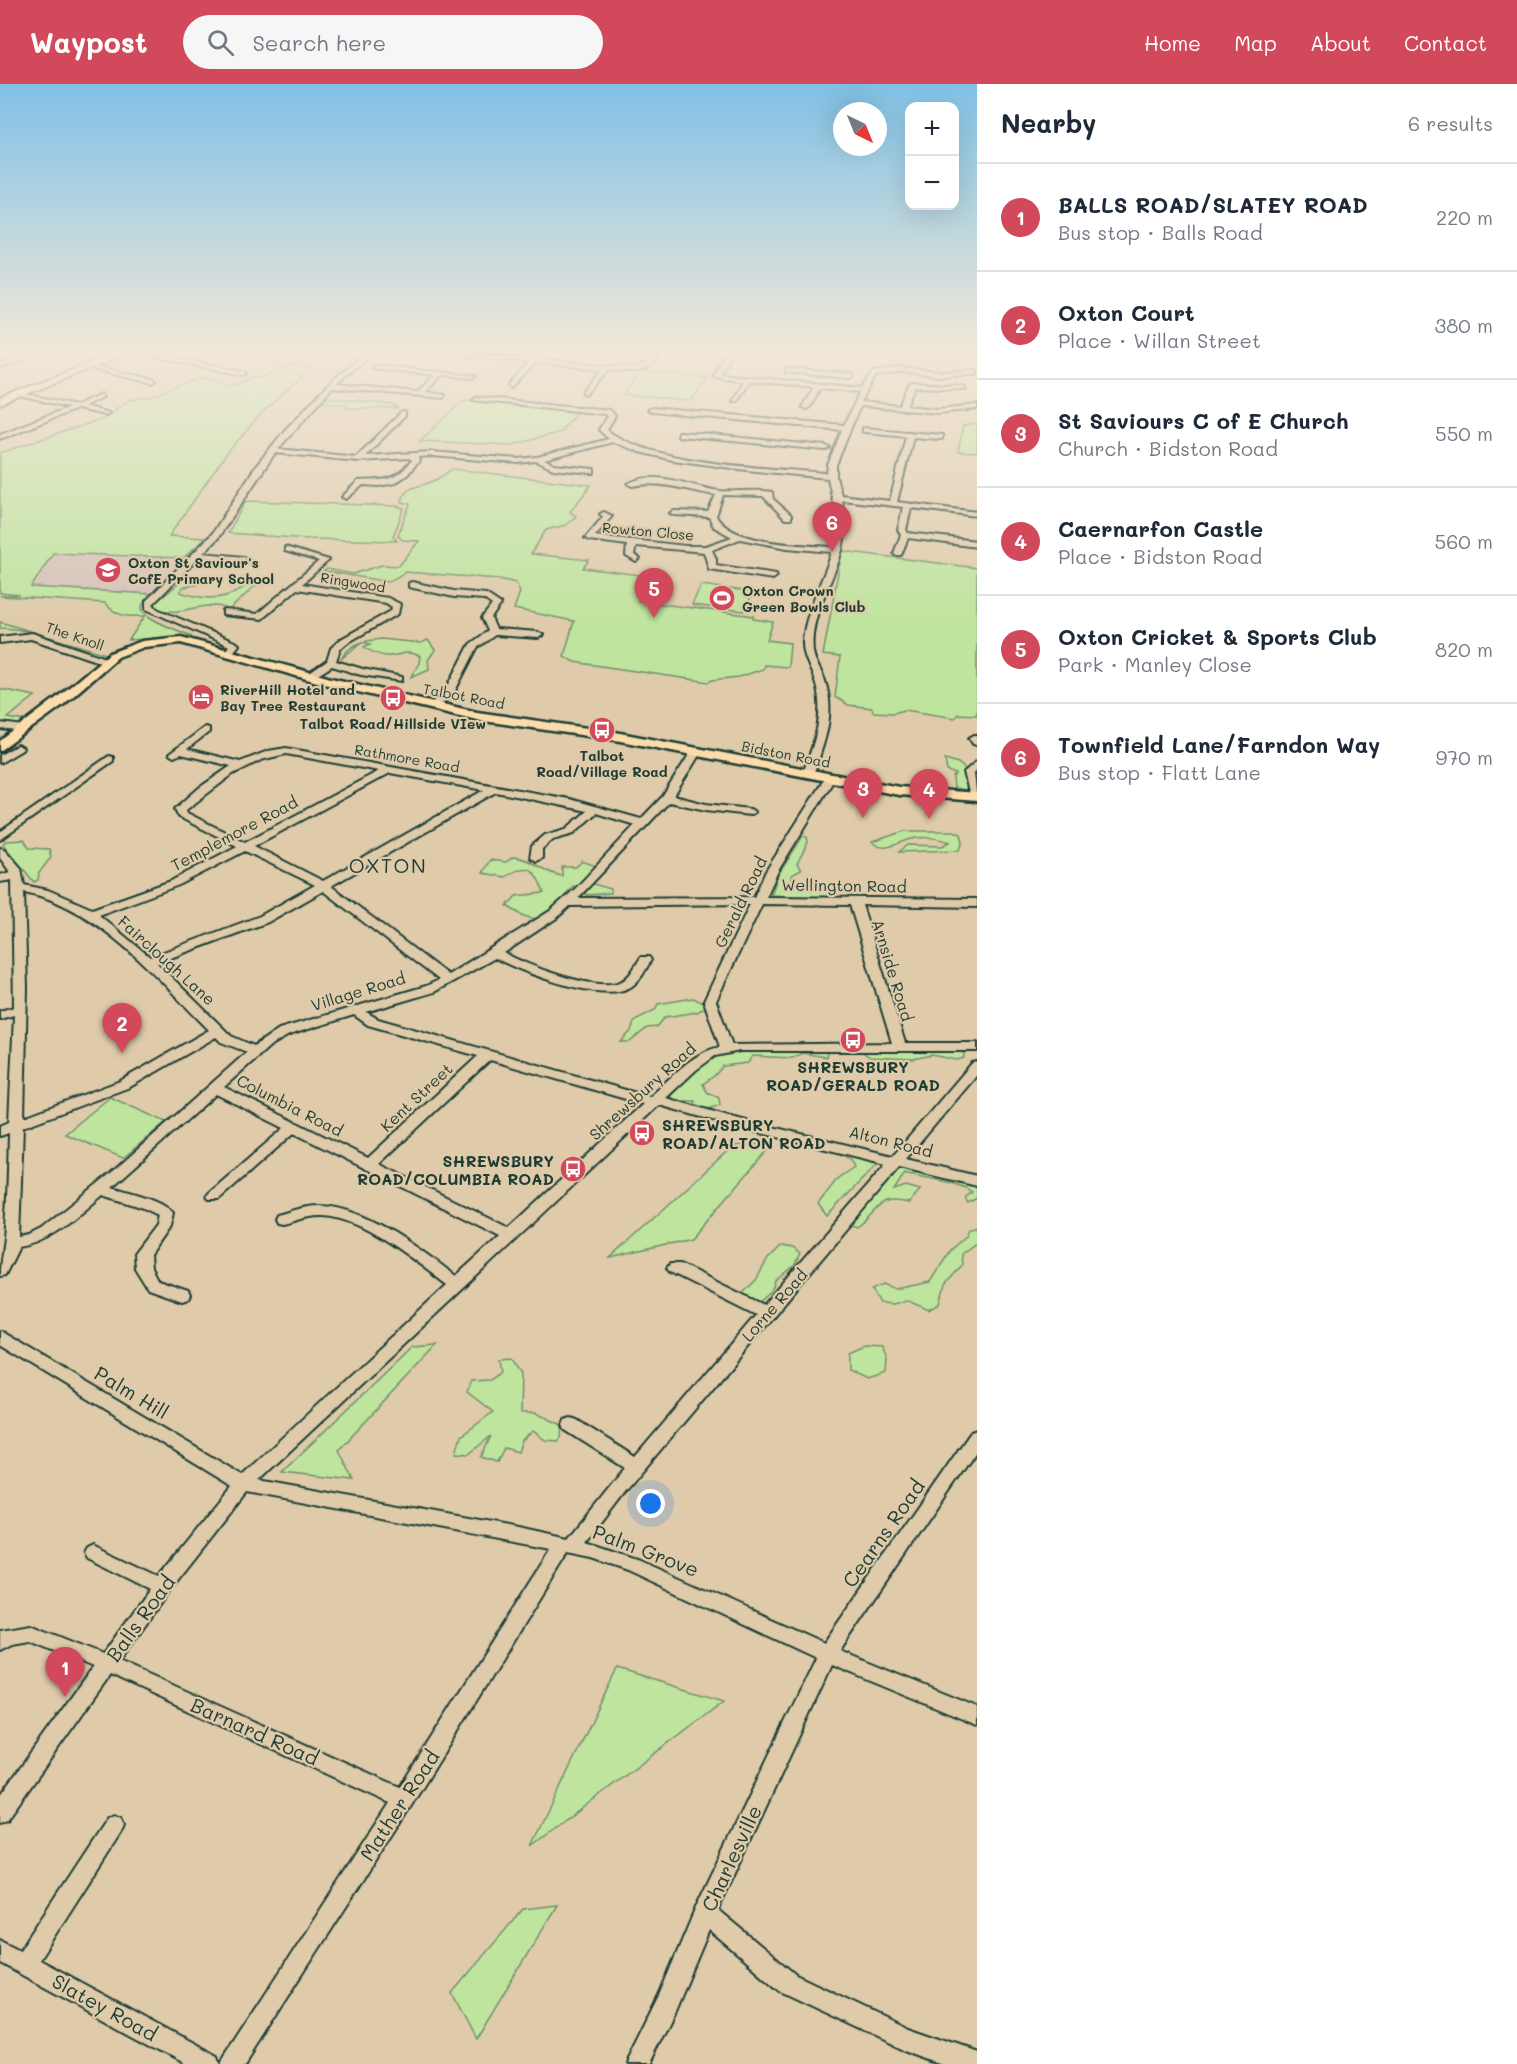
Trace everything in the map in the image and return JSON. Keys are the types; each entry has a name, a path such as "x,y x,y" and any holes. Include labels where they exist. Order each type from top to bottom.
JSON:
{"main road":[{"name":"Talbot Road","path":"0,747 106,661 134,646 161,641 190,642 229,651 310,676 477,716 696,752"},
{"name":"Bidston Road","path":"696,752 899,791 976,797"}],"street":[{"path":"229,651 234,645 171,619 149,607 149,603 216,535 283,439"},
{"path":"358,459 377,439"},
{"path":"737,439 826,448"},
{"path":"808,773 824,728 826,714 826,702 820,681 808,651 809,640 814,615 840,537 838,497 831,468 843,439"},
{"path":"893,504 909,439"},
{"path":"273,451 358,459 446,455 507,461 537,459 612,440 677,459 832,476"},
{"path":"346,497 362,482 382,485 393,483 416,459 410,455"},
{"path":"537,459 553,467 591,471"},
{"path":"634,482 669,482 720,493 779,494"},
{"path":"720,493 713,515 714,520 730,534 751,541 836,550"},
{"path":"769,494 769,500 787,515 797,513"},
{"path":"838,497 977,514"},
{"path":"905,535 902,530 907,506"},
{"path":"679,512 713,515"},
{"name":"Rowton Close","path":"604,514 608,516 589,538 686,549 707,549 739,537"},
{"path":"905,535 977,544"},
{"path":"898,553 905,535"},
{"path":"620,558 633,558 632,542"},
{"name":"Ringwood","path":"226,612 259,617 325,560 288,549"},
{"path":"707,549 712,567 772,576"},
{"path":"198,555 244,560"},
{"path":"418,585 493,599 496,606 485,620 493,632"},
{"name":"Ringwood","path":"296,586 388,601 397,606 395,612 388,617 353,635 336,648 331,662 310,676"},
{"path":"434,706 450,691 473,646 493,632 537,635"},
{"name":"The Knoll","path":"0,640 32,636 106,661"},
{"path":"331,662 361,672 399,679"},
{"path":"0,726 25,729"},
{"path":"205,729 175,753 244,766"},
{"path":"977,738 974,738 977,742"},
{"path":"0,760 18,748"},
{"name":"Rathmore Road","path":"247,846 183,814 180,809 210,783 275,752 286,751 595,809 641,823"},
{"name":"Village Road","path":"11,1243 32,1240 46,1233 101,1190 256,1051 284,1032 430,988 495,953 554,914 667,798 696,752"},
{"path":"0,837 109,759"},
{"path":"976,797 969,772 977,764"},
{"name":"Templemore Road","path":"90,914 175,884 381,776 388,769"},
{"name":"Gerald Road","path":"727,1049 710,1001 772,871 830,778"},
{"path":"149,962 246,927 494,789"},
{"path":"667,798 706,807 750,812"},
{"path":"536,858 536,848 549,837 570,831 595,809"},
{"path":"247,846 323,885 447,980"},
{"path":"0,851 15,868 17,881 20,1009 11,1243 0,1271"},
{"path":"0,879 17,881"},
{"name":"Fairclough Lane","path":"17,881 90,914 149,962 226,1039 256,1051"},
{"name":"Wellington Road","path":"567,902 977,903"},
{"name":"Arnside Road","path":"855,902 900,1047"},
{"path":"495,953 522,967 592,987 612,989 629,982 645,960"},
{"path":"0,1015 20,1009"},
{"name":"Alton Road","path":"355,1010 373,1022 655,1102 977,1181"},
{"path":"0,1131 125,1084 218,1030"},
{"name":"Shrewsbury Road","path":"243,1484 691,1067 711,1053 756,1046 977,1047"},
{"name":"Kent Street","path":"369,1165 488,1054"},
{"name":"Lorne Road","path":"568,1545 637,1467 977,1066"},
{"name":"Columbia Road","path":"215,1088 510,1235"},
{"path":"214,1196 293,1127"},
{"path":"101,1190 146,1203 166,1213 163,1226 142,1254 143,1268 153,1285 182,1295"},
{"path":"282,1219 321,1211 343,1214 406,1248 457,1285"},
{"path":"675,1268 766,1313"},
{"name":"Palm Hill","path":"0,1337 243,1484"},
{"path":"570,1425 637,1467"},
{"name":"Cearns Road","path":"827,1654 977,1437"},
{"name":"Palm Grove","path":"243,1484 594,1551 634,1565 827,1654 977,1716"},
{"name":"Balls Road","path":"0,1813 162,1586 243,1484"},
{"name":"Mather Road","path":"232,2064 568,1545"},
{"path":"93,1553 162,1586"},
{"name":"Barnard Road","path":"0,1641 7,1636 31,1633 106,1664 404,1799"},
{"name":"Charlesville","path":"637,2064 827,1654"},
{"path":"24,1963 114,1825"},
{"path":"705,1913 788,1983 904,2038 977,2064"},
{"name":"Slatey Road","path":"0,1951 209,2064"}],"shaded area":[{"name":"Oxton St Saviour's CofE Primary School","path":"73,534 207,538 152,594 30,588 53,553"}],"green space":[{"path":"41,439 239,439 169,536 205,538 183,558 53,553 31,587 152,594 143,605 144,613 164,625 192,636 129,640 145,616 123,615 109,608 105,603 0,596 20,595 0,593 0,453"},
{"path":"422,439 533,439 512,445 420,441"},
{"path":"960,439 977,439 977,453 958,452"},
{"path":"452,469 591,485 570,512 576,516 566,525 546,530 531,554 589,560 583,568 649,576 638,601 754,616 753,619 773,622 767,640 790,643 788,667 764,665 763,669 739,677 709,682 574,662 564,656 574,621 514,609 520,592 516,583 499,579 405,572 389,582 324,571 327,569 353,574 382,565 399,566 419,541 402,540 398,535 410,504 402,502 403,497 409,490 434,481"},
{"path":"246,501 404,508 393,536 397,541 309,539 228,533"},
{"path":"842,551 977,568 977,715 958,714 955,718 905,710 893,713 873,712 872,708 848,705 835,697 840,657 823,655"},
{"path":"190,576 197,585 183,587 180,592 203,598 226,596 262,578 262,584 255,586 229,610 212,606 178,611 157,609 155,603 182,578"},
{"name":"Oxton Crown Green Bowls Club","path":"701,585 753,592 744,611 692,605"},
{"path":"0,622 109,655 103,658 39,634 0,628"},
{"path":"381,639 421,643 428,640 435,650 428,660 429,669 411,677 419,663 420,656 410,653 381,655 364,647 370,644 363,642"},
{"path":"361,643 341,659 349,649"},
{"path":"0,689 35,696 8,718 26,721 17,727 0,725"},
{"path":"945,759 958,763 966,770 966,777 975,786 967,790 954,788 953,777 956,774 947,771"},
{"path":"905,831 954,831 961,834 963,842 960,850 899,852 908,845 942,846 950,842 916,838 882,847 872,842"},
{"path":"803,836 807,837 808,842 797,864 801,870 792,875 792,882 829,891 829,899 771,895 778,875"},
{"path":"24,840 29,848 49,849 51,857 39,873 38,880 34,882 3,844 6,841"},
{"path":"513,857 526,860 562,876 562,867 576,867 582,861 596,866 591,874 590,883 611,889 611,893 587,895 573,886 548,914 536,919 524,916 507,906 516,896 544,893 534,873 525,868 505,877 482,873 490,860 506,862"},
{"path":"693,998 707,1007 697,1012 665,1017 657,1027 647,1028 630,1042 621,1042 631,1031 635,1020 655,1010 658,1004"},
{"path":"796,1045 827,1052 826,1057 802,1053 792,1058 752,1056 748,1063 723,1066 703,1084 707,1092 719,1098 720,1105 705,1110 696,1108 695,1101 674,1101 670,1096 703,1061 733,1050"},
{"path":"868,1049 963,1050 964,1058 957,1060 932,1055 913,1059 870,1057 864,1053"},
{"path":"110,1097 166,1122 123,1158 65,1134"},
{"path":"773,1144 691,1239 610,1258 733,1146"},
{"path":"839,1149 881,1160 827,1216 818,1204 838,1178 854,1167 850,1159 838,1153"},
{"path":"900,1165 977,1183 977,1198 968,1203 965,1198 972,1192 967,1189 905,1173 894,1190 906,1186 920,1190 909,1203 890,1201 884,1203 857,1227 850,1224"},
{"path":"977,1226 977,1242 961,1254 962,1265 945,1285 940,1304 929,1310 906,1300 893,1304 880,1303 872,1289 884,1284 896,1289 930,1282 950,1250 966,1236 969,1229"},
{"path":"781,1246 792,1248 800,1254 794,1266 776,1281 773,1290 756,1305 740,1296 756,1280 768,1259"},
{"path":"437,1345 339,1450 354,1480 282,1472 412,1347"},
{"path":"864,1346 882,1347 887,1359 886,1373 867,1379 848,1370 848,1353"},
{"path":"512,1358 521,1374 520,1413 536,1413 562,1425 561,1438 558,1441 545,1440 533,1431 522,1441 518,1452 504,1448 497,1462 481,1457 491,1436 469,1454 456,1453 461,1436 493,1412 467,1392 471,1381 490,1380 501,1372 499,1359"},
{"path":"617,1669 724,1701 532,1846"},
{"path":"557,1905 476,2039 452,1993 523,1909"}],"place":[{"name":"Townfield Lane/Farndon Way","path":"832,552"},
{"name":"Oxton St Saviour's CofE Primary School","path":"108,570"},
{"name":"Oxton Crown Green Bowls Club","path":"722,598"},
{"name":"Oxton Cricket & Sports Club","path":"654,618"},
{"name":"RiverHill Hotel and Bay Tree Restaurant","path":"201,697"},
{"name":"Talbot Road/Hillside VIew","path":"393,698"},
{"name":"Talbot Road/Village Road","path":"602,730"},
{"name":"St Saviours C of E Church","path":"863,818"},
{"name":"Caernarfon Castle","path":"929,819"},
{"name":"SHREWSBURY ROAD/GERALD ROAD","path":"853,1040"},
{"name":"Oxton Court","path":"122,1053"},
{"name":"SHREWSBURY ROAD/ALTON ROAD","path":"642,1133"},
{"name":"SHREWSBURY ROAD/COLUMBIA ROAD","path":"573,1169"},
{"name":"BALLS ROAD/SLATEY ROAD","path":"65,1697"}],"district":[{"name":"OXTON","path":"388,865"}]}
